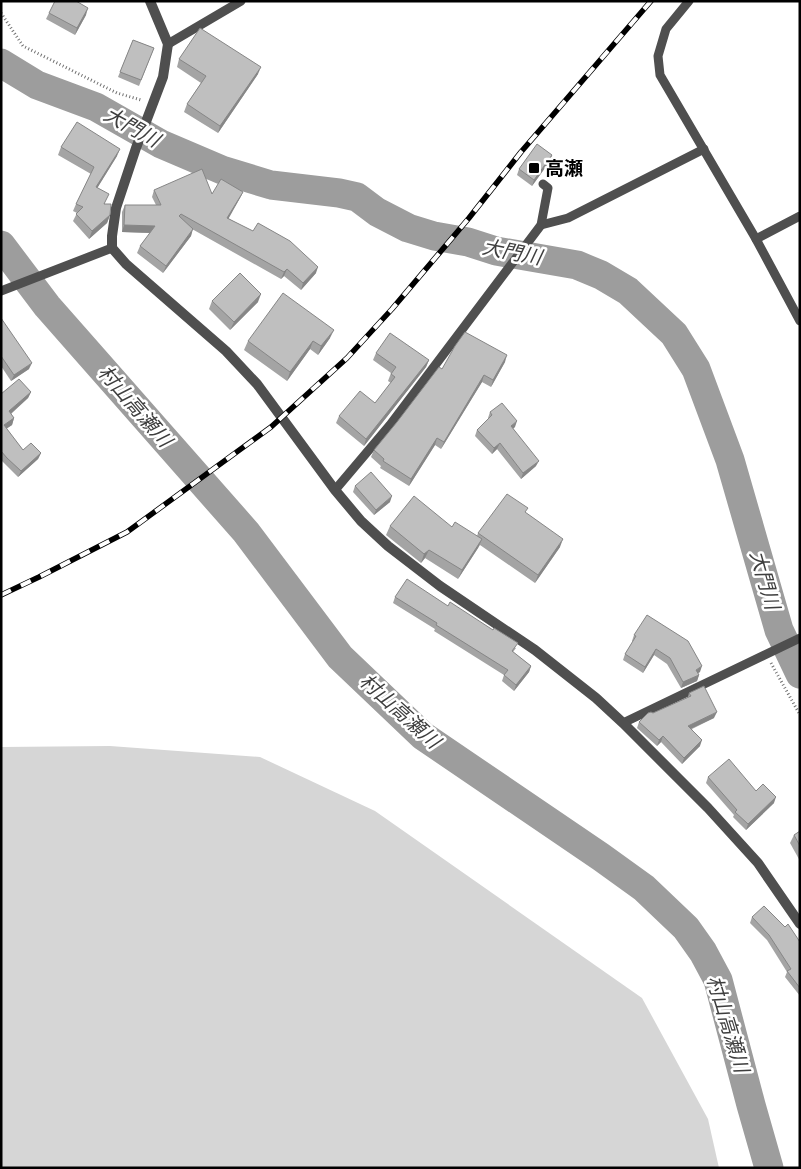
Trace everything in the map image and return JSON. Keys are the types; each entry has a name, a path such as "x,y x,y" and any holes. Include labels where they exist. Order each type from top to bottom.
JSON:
{"street":[{"path":"150,1 168,44 163,77 116,208 112,248 126,264 226,351 257,384 335,490 361,521 388,546 440,586 535,650 596,698 708,808 758,863 800,924"}],"lane":[{"path":"168,44 241,1"},
{"path":"689,1 666,29 658,56 660,75 756,240 800,321"},
{"path":"541,225 568,218 704,149"},
{"path":"335,490 390,425 541,225 548,188 543,184"},
{"path":"756,240 800,216"},
{"path":"1,292 112,248"},
{"path":"623,723 800,638"}],"path":[{"path":"1,13 23,46 117,93 153,104"},
{"path":"770,653 800,715"}],"shaded area":[{"path":"110,746 260,757 375,811 642,998 708,1119 719,1168 1,1168 1,747"}],"building":[{"path":"55,1 76,1 88,8 77,28 49,13"},
{"path":"200,28 261,67 220,126 187,104 206,76 179,59"},
{"path":"133,40 154,48 141,80 120,72"},
{"path":"77,122 120,149 96,187 109,194 104,204 111,204 110,215 92,231 76,214 83,207 76,204 94,167 61,147"},
{"path":"537,144 552,155 534,180 519,169"},
{"path":"202,169 212,194 221,179 243,192 227,218 253,231 258,223 290,241 318,267 303,283 287,269 284,272 181,214 179,216 193,229 166,266 140,246 155,226 124,225 125,205 161,205 154,190"},
{"path":"240,273 261,294 234,322 212,301"},
{"path":"283,293 334,330 321,346 313,341 290,372 248,341"},
{"path":"1,318 32,363 14,375 1,356"},
{"path":"465,332 507,355 493,380 484,375 444,442 437,438 411,479 383,461 384,459 374,450 439,367 442,369"},
{"path":"390,333 429,360 366,439 339,416 360,391 375,403 395,377 391,374 396,367 376,353"},
{"path":"19,379 31,392 9,411 14,418 4,425 23,450 31,443 41,453 21,471 1,451 1,394"},
{"path":"502,403 517,421 511,426 539,461 523,473 500,443 494,448 477,430 492,415 490,412"},
{"path":"371,472 392,496 376,510 355,486"},
{"path":"507,494 528,508 525,512 563,539 538,575 478,533"},
{"path":"414,496 452,527 455,522 482,539 462,570 429,550 424,554 390,526"},
{"path":"407,579 448,606 450,602 493,630 494,628 518,643 512,651 531,666 516,685 504,675 508,670 395,597"},
{"path":"647,615 688,641 702,666 696,670 699,675 683,682 670,658 656,649 645,667 625,654"},
{"path":"704,686 717,712 688,726 702,740 684,758 663,736 659,740 639,722 648,713 653,713 691,696 689,693"},
{"path":"729,759 756,791 763,784 776,797 748,824 735,812 737,810 708,777"},
{"path":"800,831 800,846 794,835"},
{"path":"764,906 785,927 788,924 800,942 800,988 787,971 791,969 769,935 752,917"}],"waterway":[{"name":"大門川","path":"1,63 37,85 96,107 161,144 222,170 271,185 357,197 377,212 408,228 434,236 468,242 496,251 577,265 601,275 628,291 674,334 696,369 730,460 779,630 800,674"},
{"name":"村山高瀬川","path":"1,245 47,306 246,532 340,657 423,736 644,888 686,928 703,952 718,980 769,1168"}],"railway":[{"path":"1,595 127,532 271,427 347,358 392,309 469,218 521,152 651,1"}],"place":[{"name":"高瀬","path":"534,168"}]}
